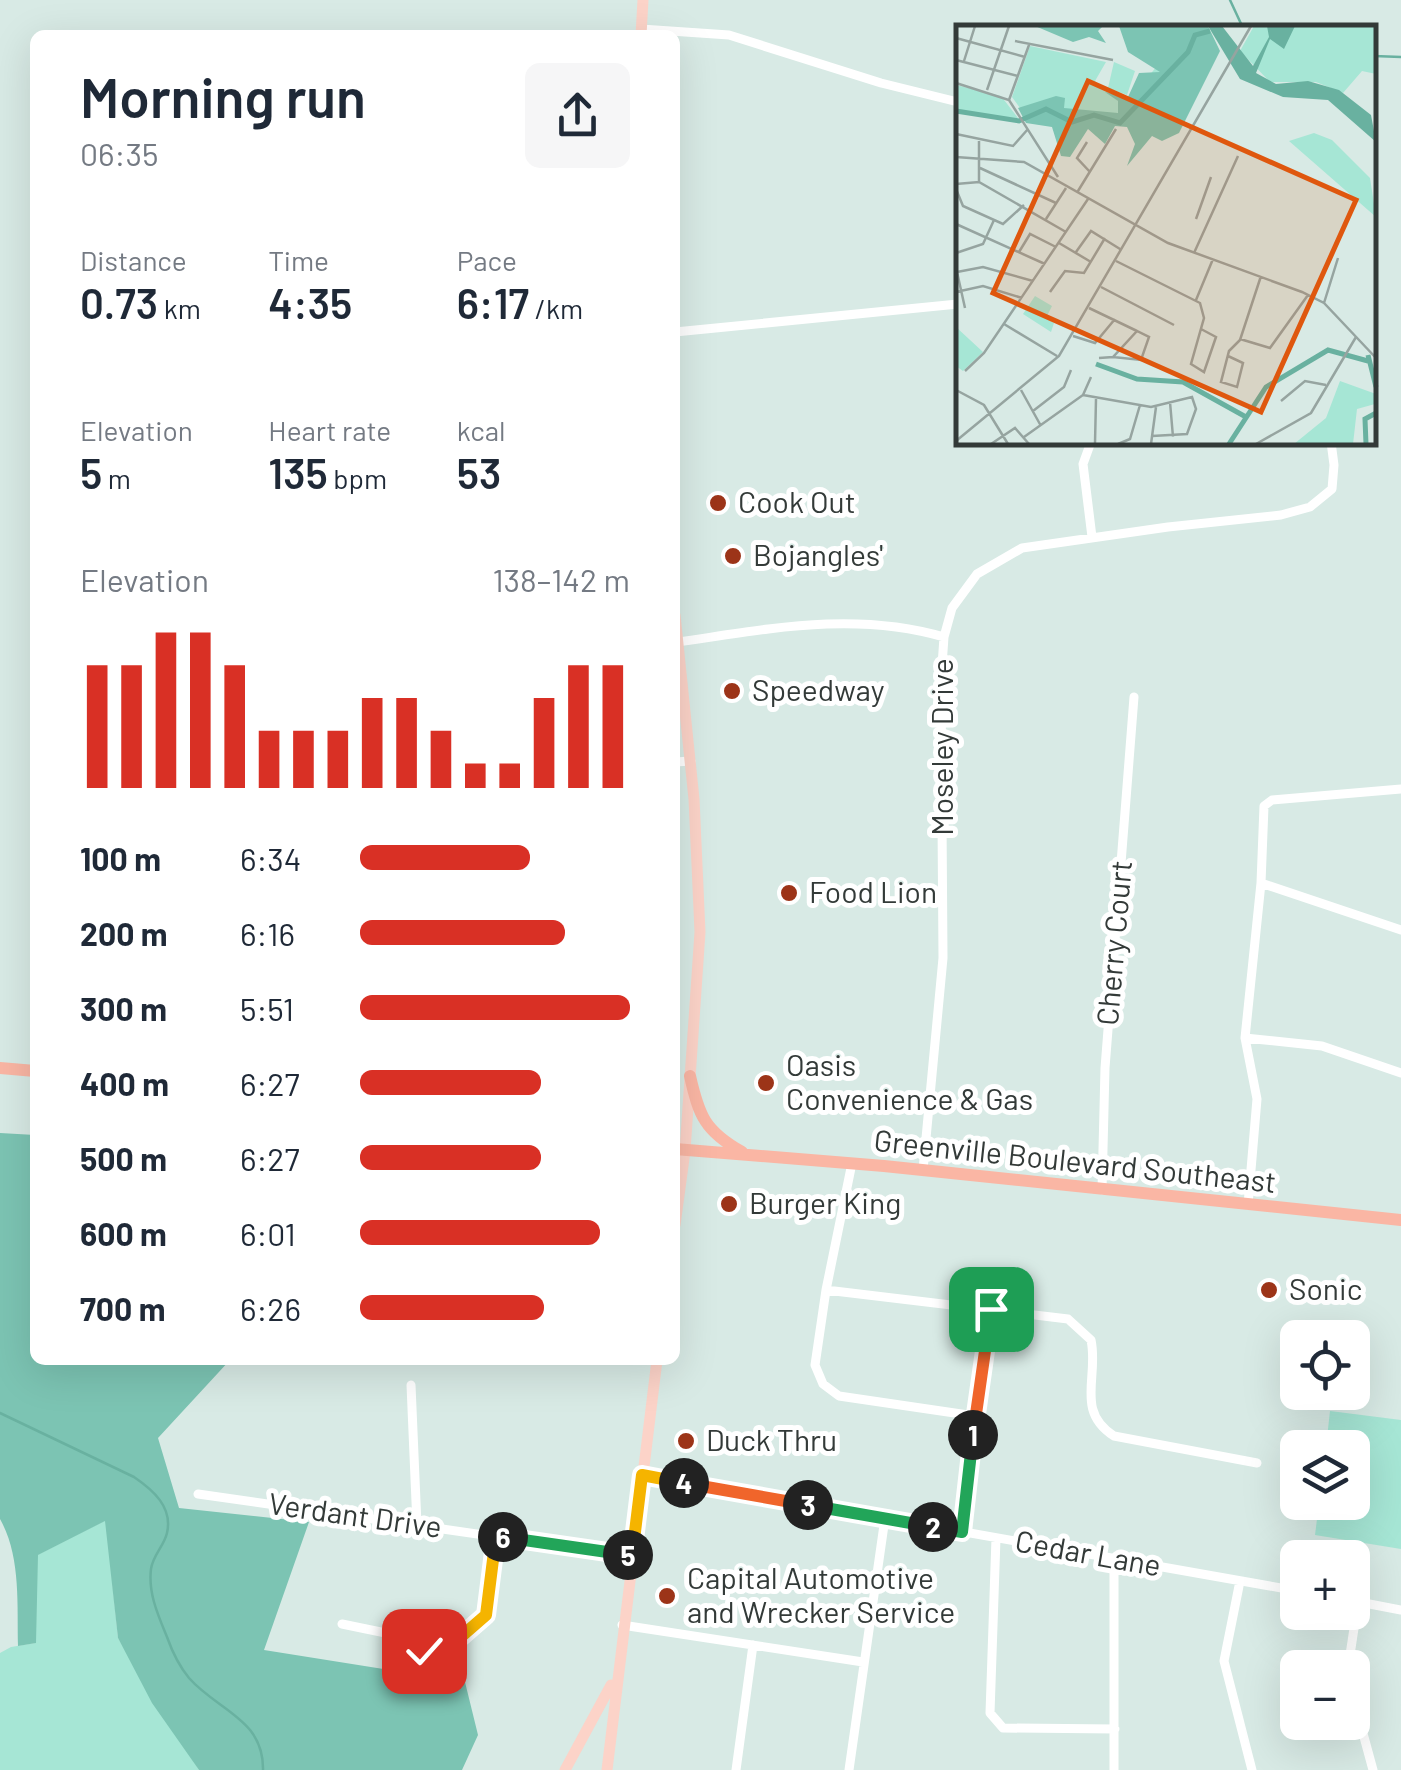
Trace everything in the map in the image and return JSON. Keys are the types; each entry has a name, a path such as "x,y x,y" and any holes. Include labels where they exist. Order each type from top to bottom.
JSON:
{"highway":[{"path":"0,1068 30,1071"},
{"path":"690,1076 696,1101 711,1131 748,1156"},
{"name":"Greenville Boulevard Southeast","path":"680,1150 923,1170 1401,1220"}],"main road":[{"path":"641,30 643,0"},
{"path":"680,660 691,761 700,932 690,1076 680,1150"},
{"path":"606,1770 656,1365"},
{"path":"565,1770 616,1677"}],"street":[{"path":"680,33 729,35 881,83 956,102"},
{"path":"680,332 956,304"},
{"path":"1090,445 1083,464 1092,537"},
{"name":"Moseley Drive","path":"923,1170 942,958 941,700 944,637 952,608 985,568 1022,548 1281,515 1310,507 1332,489 1331,445"},
{"path":"680,642 827,623 906,626 944,637"},
{"name":"Cherry Court","path":"1102,1190 1104,1068 1134,698"},
{"path":"680,762 691,761"},
{"path":"1248,1205 1257,1099 1245,1038 1261,882 1264,806 1272,800 1401,789"},
{"path":"1261,882 1401,930"},
{"path":"1245,1038 1322,1046 1401,1073"},
{"path":"852,1164 826,1290 816,1365 824,1384 839,1396 975,1416"},
{"path":"826,1290 1068,1319 1091,1340 1093,1417 1114,1436 1257,1462"},
{"path":"962,1532 991,1309"},
{"path":"410,1384 417,1526"},
{"name":"Cedar Lane","path":"642,1475 1280,1588"},
{"name":"Verdant Drive","path":"198,1494 632,1556"},
{"path":"849,1770 885,1518"},
{"path":"342,1624 405,1638 424,1651 455,1642 486,1615 496,1536"},
{"path":"996,1538 990,1713 1003,1728 1115,1729"},
{"path":"1114,1559 1114,1770"},
{"path":"1240,1581 1224,1661 1252,1770"},
{"path":"1370,1604 1401,1610"},
{"path":"622,1625 862,1662"},
{"path":"736,1770 753,1645"},
{"path":"1365,1740 1373,1770"}],"green space":[{"path":"0,1133 30,1135 30,1365 225,1365 158,1438 179,1508 309,1522 264,1650 465,1682 478,1735 462,1770 199,1770 152,1703 118,1638 105,1521 38,1555 36,1643 18,1646 15,1564 0,1519"},
{"path":"1330,1411 1401,1420 1401,1549 1370,1544 1370,1540 1315,1535 1317,1520 1370,1520 1370,1430 1328,1430"},
{"path":"106,1520 118,1638 199,1770 0,1770 0,1653 35,1643 37,1555"}],"waterway":[{"path":"1230,0 1242,25"},
{"path":"1376,56 1401,57"},
{"path":"0,1413 134,1477 160,1500 167,1515 167,1533 152,1564 150,1578 160,1620 189,1678 248,1727 261,1753 263,1770"}],"place":[{"name":"Cook Out","path":"718,503"},
{"name":"Bojangles'","path":"733,556"},
{"name":"Speedway","path":"732,691"},
{"name":"Food Lion","path":"789,893"},
{"name":"Oasis Convenience & Gas","path":"766,1083"},
{"name":"Burger King","path":"729,1204"},
{"name":"Sonic","path":"1269,1290"},
{"name":"Duck Thru","path":"686,1441"},
{"name":"Capital Automotive and Wrecker Service","path":"667,1596"}],"route":[{"path":"424,1651 455,1642 486,1615 496,1536 632,1556 642,1475 962,1532 991,1309"}]}
